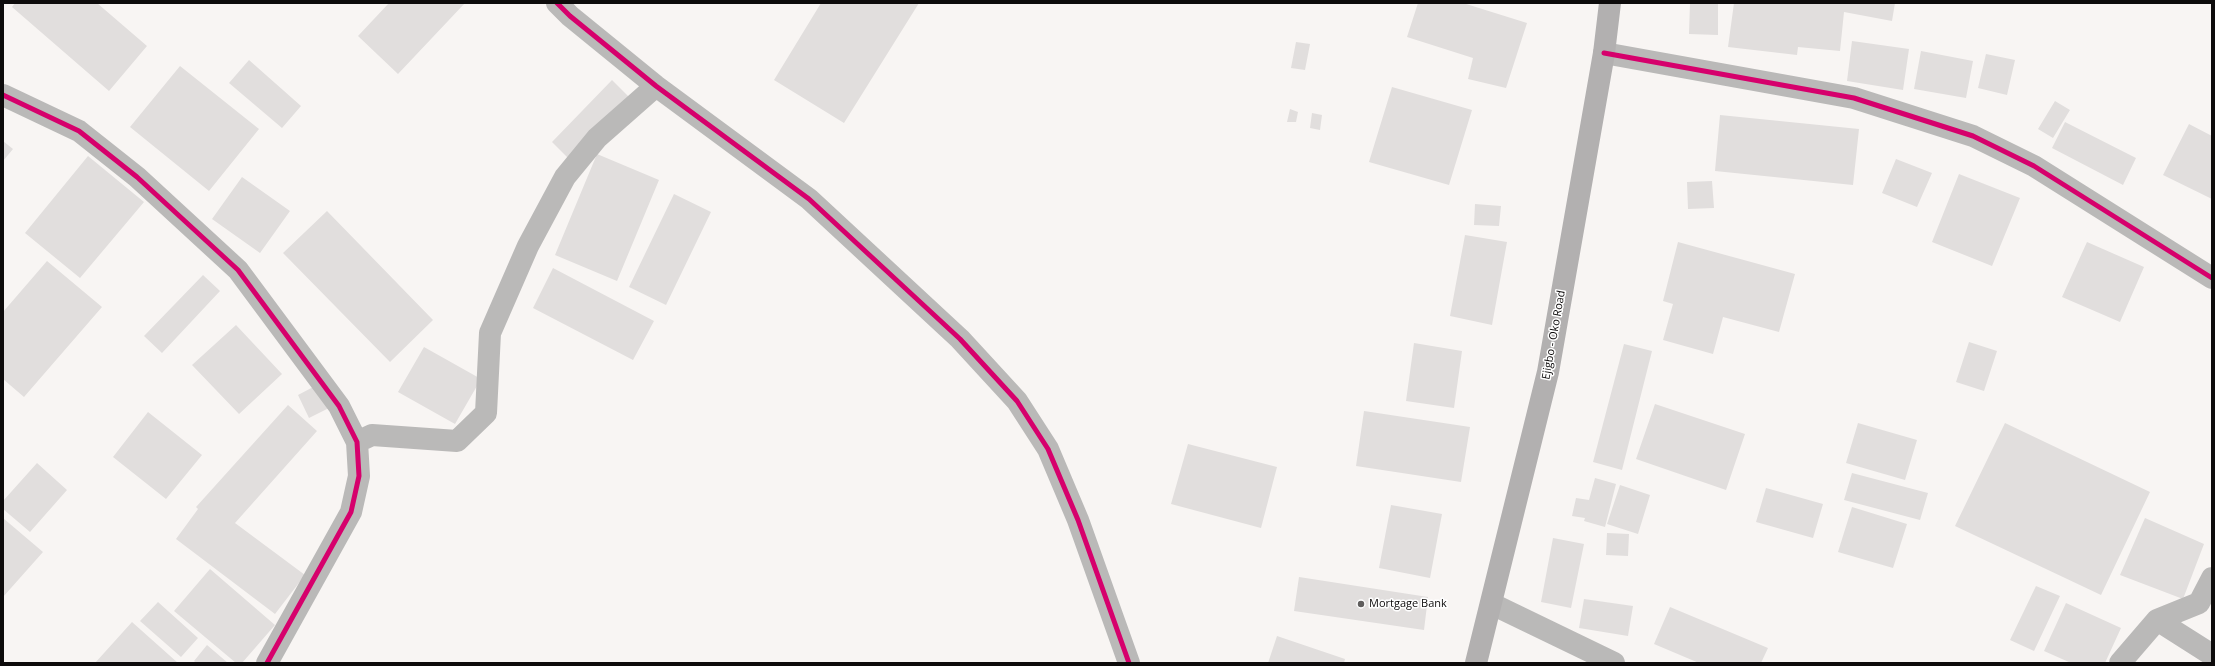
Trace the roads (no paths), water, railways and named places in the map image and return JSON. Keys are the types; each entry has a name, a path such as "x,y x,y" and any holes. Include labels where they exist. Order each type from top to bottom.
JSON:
{"main road":[{"name":"Ejigbo - Oko Road","path":"1476,663 1492,604 1548,372 1604,53 1610,3"}],"street":[{"path":"557,3 570,16 656,86 809,199 960,339 1018,401 1048,449 1078,520 1128,663"},
{"path":"1604,53 1854,98 1973,136 2034,166 2212,278"},
{"path":"357,442 372,436 457,441 486,413 490,333 528,246 565,177 597,138 656,86"},
{"path":"3,95 79,131 137,177 238,270 339,406 357,442 359,476 351,512 267,663"},
{"path":"2120,663 2157,620 2199,603 2212,578"},
{"path":"1492,604 1614,663"},
{"path":"2157,620 2212,655"}],"place":[{"name":"Mortgage Bank","path":"1361,604"}]}
